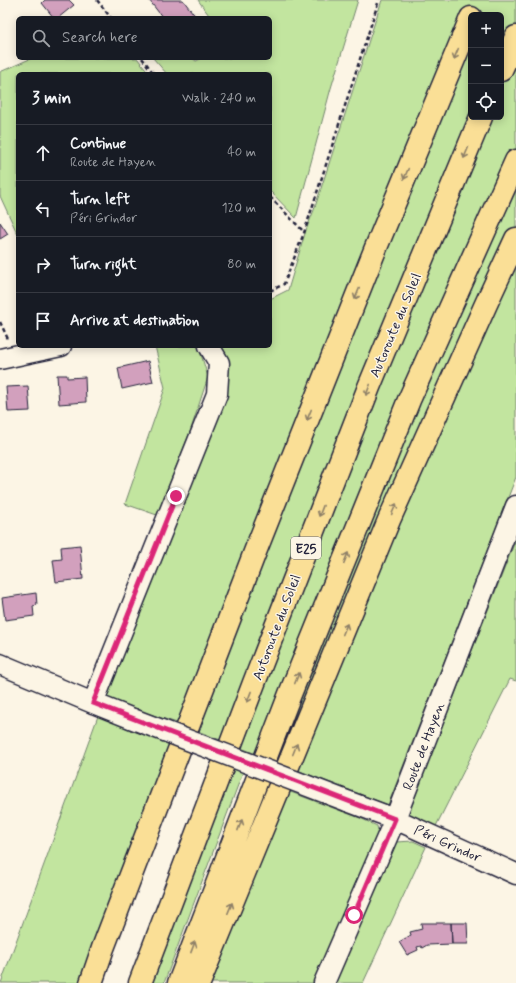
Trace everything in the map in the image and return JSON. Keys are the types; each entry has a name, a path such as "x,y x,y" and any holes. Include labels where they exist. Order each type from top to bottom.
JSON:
{"highway":[{"path":"473,12 478,0"},
{"path":"91,983 106,940 258,545 375,250 468,25"},
{"path":"504,63 516,37"},
{"name":"Autoroute du Soleil","path":"140,983 369,387 480,120"},
{"path":"179,983 290,694 409,400 516,161"},
{"path":"199,983 389,520 516,239"}],"street":[{"path":"0,359 52,348"},
{"path":"93,703 217,394 219,363 210,348"},
{"name":"Route de Hayen","path":"324,983 395,819 516,506"},
{"name":"Péri Grindor","path":"0,664 93,703 395,819 516,874"}],"path":[{"path":"97,0 109,16"},
{"path":"272,290 284,284 304,233 379,0"},
{"path":"144,60 152,72"},
{"path":"272,198 304,233"}],"green space":[{"path":"198,0 358,0 331,88 296,218 272,193 272,72 165,72 155,60 272,60 272,16 210,16"},
{"path":"382,0 516,0 516,477 388,805 177,723 104,699 223,393 215,348 272,348 272,298 288,290 306,230 314,210"},
{"path":"27,60 139,60 148,72 16,72 16,231 0,196 0,72"},
{"path":"155,348 199,348 208,377 190,432 157,515 125,504 165,388"},
{"path":"516,539 516,681 510,679 435,828 421,824 408,813"},
{"path":"98,716 123,721 171,740 82,983 1,983"},
{"path":"232,765 244,769 164,983 147,983"},
{"path":"288,791 360,818 377,826 380,839 318,983 208,983"},
{"path":"413,841 426,847 363,983 331,983 385,860 396,842"}],"building":[{"path":"45,0 69,0 74,5 60,16 52,16 42,3"},
{"path":"149,0 183,0 195,16 161,16"},
{"path":"0,222 8,234 0,239"},
{"path":"148,361 153,382 122,389 118,368"},
{"path":"57,375 67,375 67,378 85,377 86,402 59,404"},
{"path":"28,386 30,411 8,412 6,387"},
{"path":"80,545 83,579 56,582 53,560 62,559 61,547"},
{"path":"36,593 37,605 33,606 34,616 5,620 2,598"},
{"path":"421,923 451,923 452,944 427,945 422,948 421,946 417,947 418,950 407,955 399,942 411,935 410,932 422,929"},
{"path":"451,923 467,923 468,944 452,944"}],"route":[{"path":"176,496 93,703 395,819 354,915"}]}
